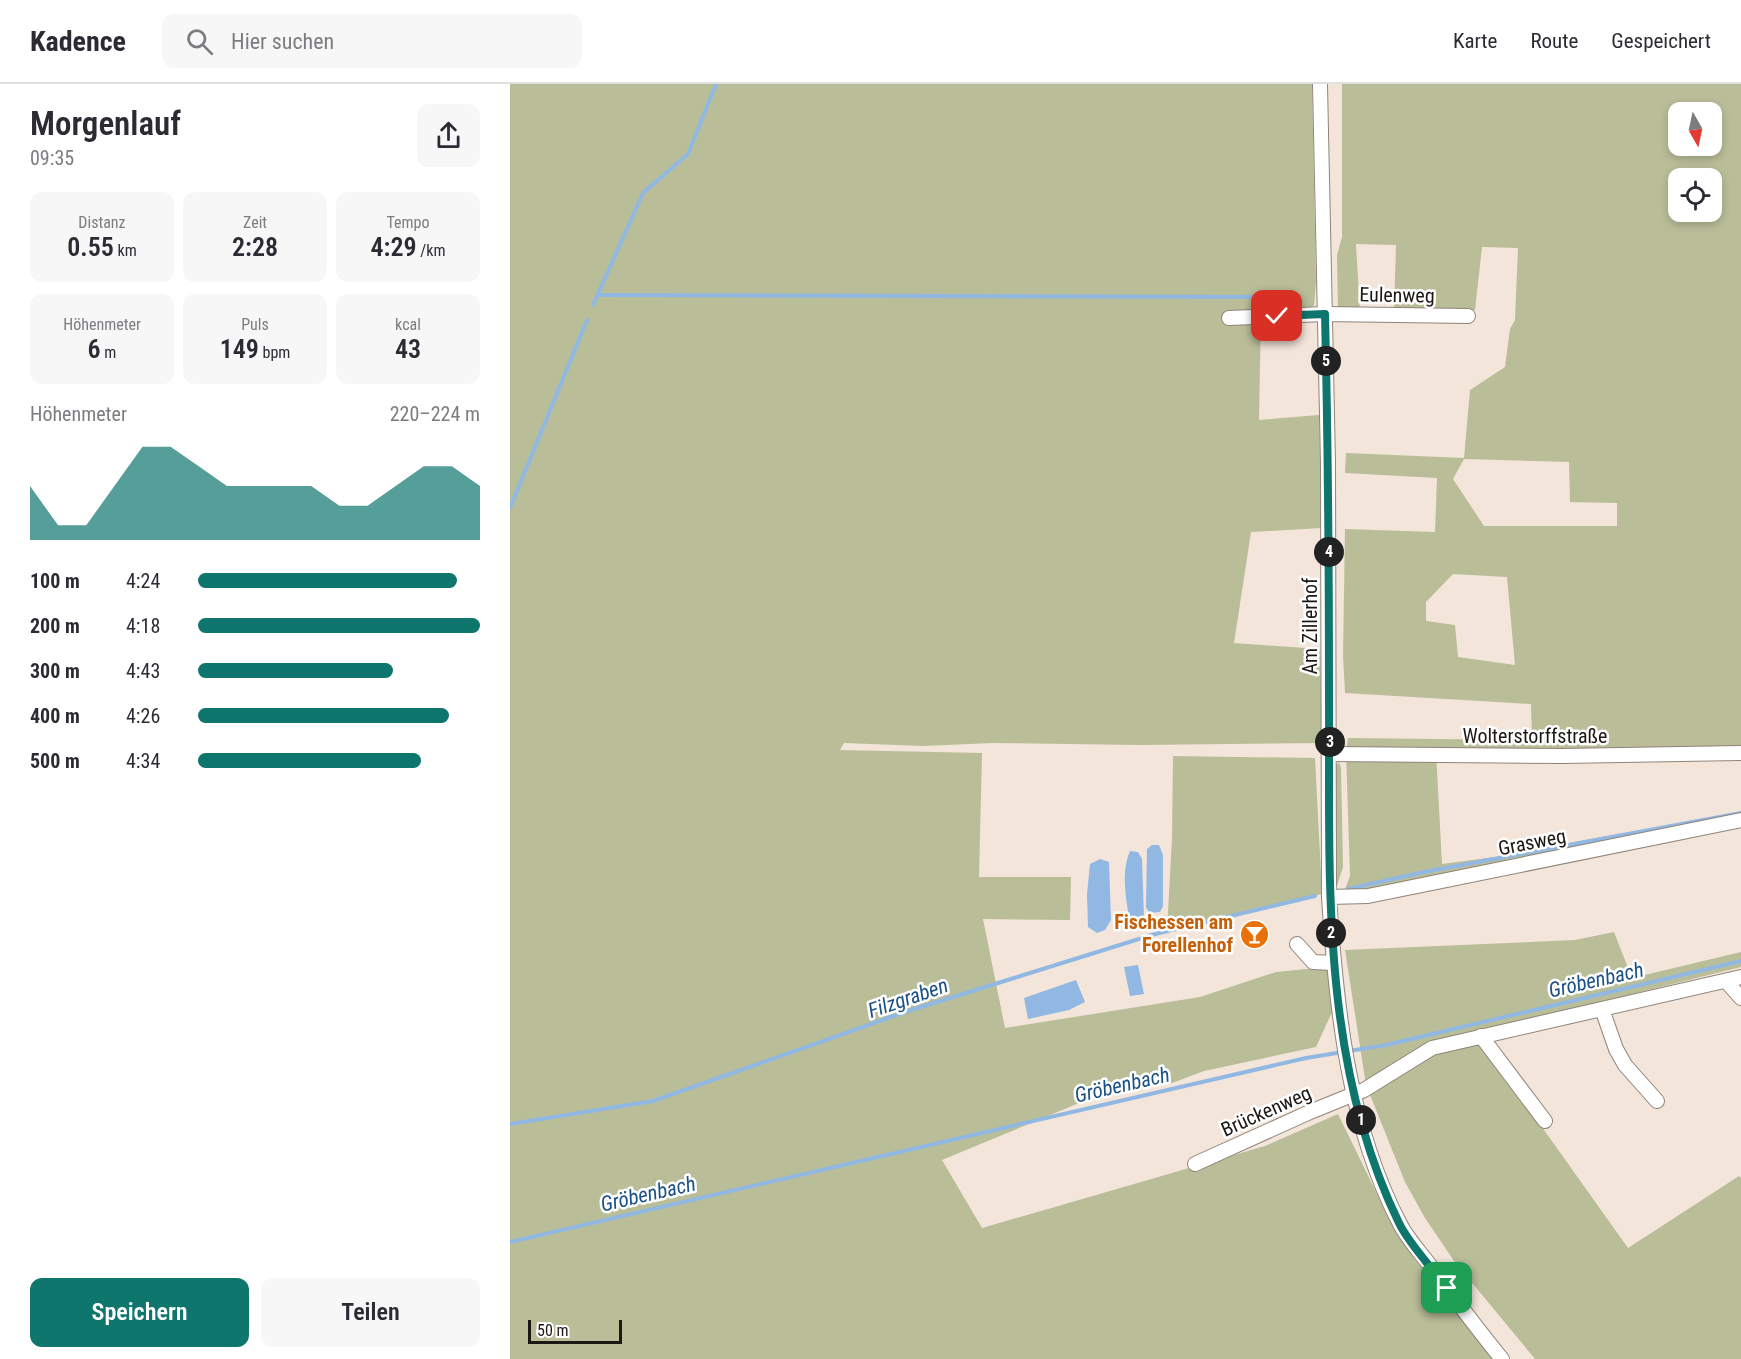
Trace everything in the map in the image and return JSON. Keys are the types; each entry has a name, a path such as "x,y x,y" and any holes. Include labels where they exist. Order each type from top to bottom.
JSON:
{"street":[{"name":"Am Zillerhof","path":"1320,84 1330,754 1329,897 1333,963 1354,1093 1373,1163 1401,1226 1502,1359"},
{"name":"Eulenweg","path":"1229,318 1325,314 1468,316"},
{"name":"Wolterstorffstraße","path":"1330,754 1562,756 1741,753"},
{"name":"Grasweg","path":"1329,897 1368,896 1741,820"},
{"path":"1297,944 1313,962 1333,963"},
{"name":"Brückenweg","path":"1195,1164 1364,1090 1432,1048 1741,977"},
{"path":"1726,981 1741,998"},
{"path":"1602,1009 1616,1049 1625,1065 1657,1101"},
{"path":"1481,1036 1545,1120"}],"green space":[{"path":"510,84 1312,84 1316,282 1314,306 1295,311 1261,311 1259,420 1319,415 1322,528 1251,532 1234,643 1320,649 1322,743 1140,745 992,743 923,746 844,743 840,750 982,753 979,877 1071,877 1070,920 983,919 1005,1028 1200,997 1276,972 1327,967 1333,1010 1316,1047 1204,1071 1172,1083 1115,1083 1091,1098 942,1160 982,1228 1265,1146 1338,1114 1396,1233 1496,1359 510,1359"},
{"path":"1342,84 1741,84 1741,748 1436,752 1442,864 1495,857 1607,836 1606,842 1343,895 1350,876 1346,751 1348,738 1532,740 1531,704 1345,693 1343,656 1345,529 1435,532 1437,478 1345,473 1346,453 1464,458 1470,390 1505,367 1510,329 1515,320 1518,248 1482,247 1475,310 1394,311 1396,245 1356,244 1360,312 1338,312 1337,255 1342,237","holes":["1464,459 1569,462 1570,502 1617,503 1617,526 1484,526 1453,479","1453,574 1507,577 1515,665 1458,657 1455,625 1426,621 1426,602"]},
{"path":"1173,756 1315,758 1322,894 1167,931 1172,838"},
{"path":"1339,762 1343,867 1336,889 1334,768"},
{"path":"1614,932 1632,978 1741,952 1741,967 1475,1033 1628,1248 1739,1176 1741,1178 1741,1359 1535,1359 1454,1261 1425,1218 1405,1182 1366,1085 1345,950 1575,940"}],"water":[{"path":"1152,845 1159,845 1163,855 1163,906 1160,912 1149,913 1146,907 1147,849"},
{"path":"1130,851 1138,852 1142,859 1144,918 1137,923 1129,918 1126,893 1125,876"},
{"path":"1100,859 1109,862 1111,920 1105,930 1097,933 1088,927 1087,894 1090,864"},
{"path":"1138,965 1144,994 1130,996 1124,967"},
{"path":"1076,980 1085,1002 1069,1010 1028,1019 1024,998"}],"waterway":[{"path":"593,305 643,193 688,154 716,84"},
{"path":"598,295 1288,297"},
{"path":"510,508 587,320"},
{"path":"1348,889 1424,872 1741,813"},
{"name":"Filzgraben","path":"510,1124 653,1101 905,1012 1155,934 1315,896"},
{"name":"Gröbenbach","path":"510,1242 1306,1058 1386,1045 1741,961"}],"place":[{"name":"Fischessen am Forellenhof","path":"1254,934"}],"route":[{"path":"1277,316 1325,314 1329,584 1329,897 1333,963 1339,1010 1354,1093 1373,1163 1401,1226 1447,1288"}]}
